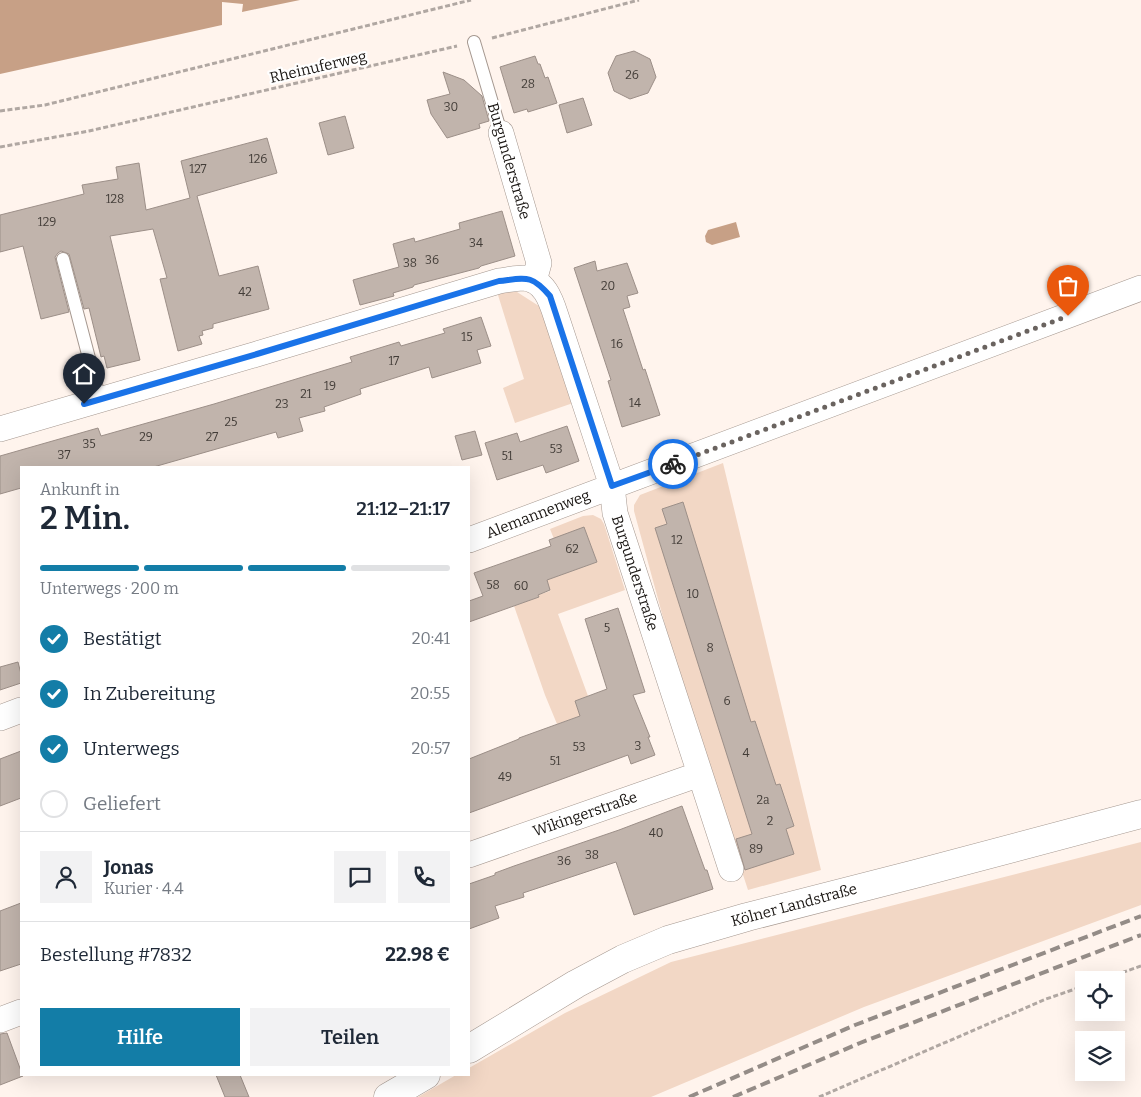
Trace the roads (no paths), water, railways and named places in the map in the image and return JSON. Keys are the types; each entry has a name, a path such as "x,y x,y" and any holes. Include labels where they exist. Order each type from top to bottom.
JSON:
{"main road":[{"name":"Kölner Landstraße","path":"470,1048 576,984 623,959 668,940 747,917 1141,814"},
{"path":"388,1097 424,1076"}],"street":[{"name":"Burgunderstraße","path":"501,133 539,263 534,280 550,296 612,486 615,513 731,869"},
{"path":"0,429 499,281 524,278 534,280"},
{"name":"Alemannenweg","path":"470,540 1141,288"},
{"path":"0,718 20,710"},
{"name":"Wikingerstraße","path":"470,855 700,774"},
{"path":"0,1020 20,1012"}],"lane":[{"name":"Burgunderstraße","path":"474,42 501,133"},
{"path":"63,260 100,400"}],"railway":[{"path":"689,1097 855,1025 1141,916"},
{"path":"733,1097 860,1043 1141,935"}]}
